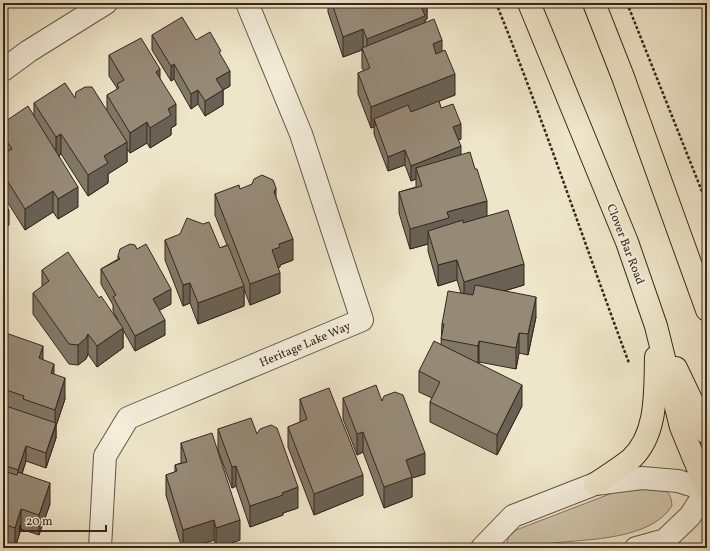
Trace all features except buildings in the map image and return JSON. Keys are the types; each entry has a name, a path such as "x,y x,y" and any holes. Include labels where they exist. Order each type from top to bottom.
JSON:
{"main road":[{"name":"Clover Bar Road","path":"529,3 627,242 656,326 681,427 707,490"},
{"path":"594,3 624,77 706,308"},
{"path":"656,326 707,433"},
{"path":"595,484 631,459 646,441 655,403 656,326"}],"street":[{"path":"3,70 29,51 106,3"},
{"name":"Heritage Lake Way","path":"100,548 105,456 128,418 362,320 301,134 247,3"},
{"path":"482,548 513,516 595,484 642,478 678,481 707,490 690,516 665,540 636,548"}],"path":[{"path":"496,3 518,58 588,255 631,369"},
{"path":"627,3 707,204"}],"shaded area":[{"path":"646,488 661,489 667,492 670,495 672,506 662,517 649,526 634,532 618,536 522,548 511,548 507,542 509,536 516,530 615,492"}]}
